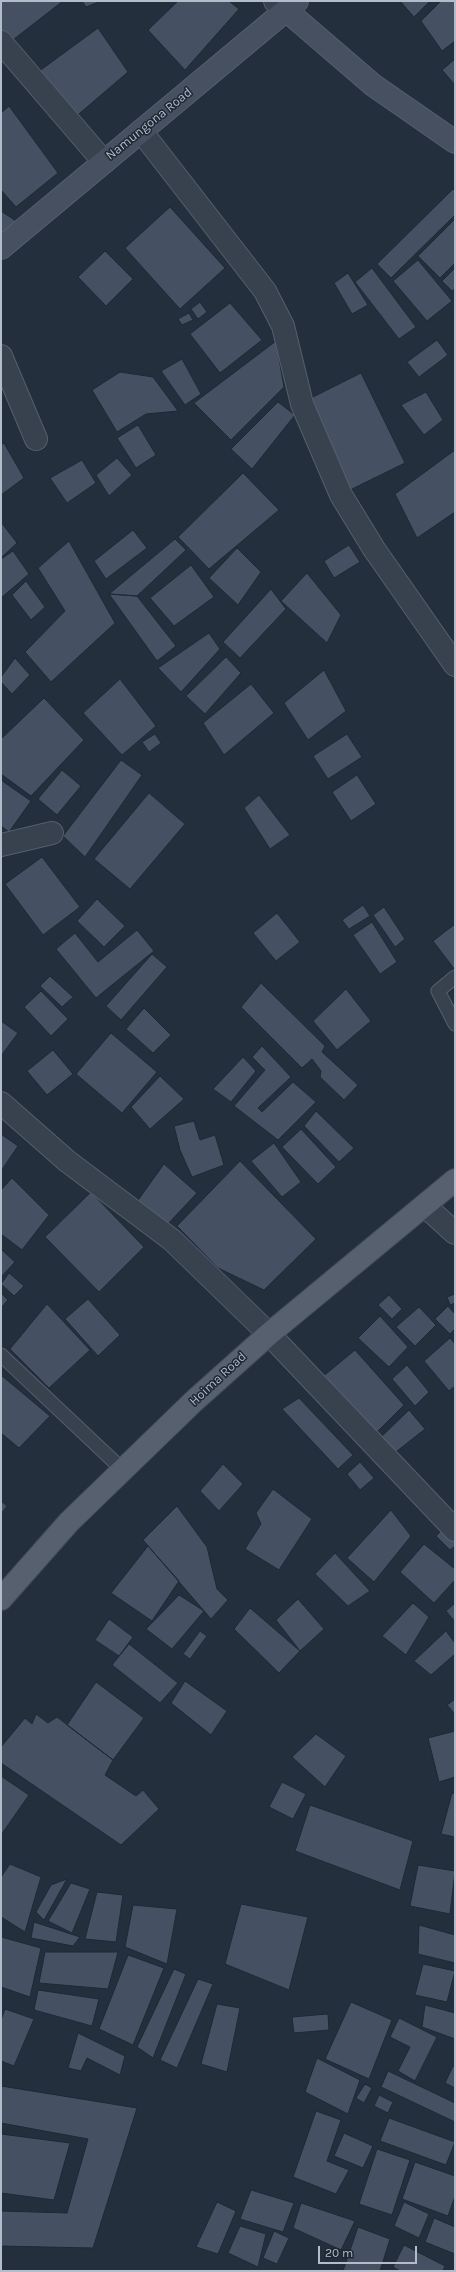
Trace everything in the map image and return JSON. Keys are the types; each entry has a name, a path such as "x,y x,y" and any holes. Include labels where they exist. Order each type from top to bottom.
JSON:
{"main road":[{"name":"Hoima Road","path":"1,1599 69,1522 194,1401 269,1334 455,1180"}],"street":[{"name":"Namungona Road","path":"1,248 141,132 287,4"},
{"path":"287,4 373,85 455,142"},
{"path":"1,42 104,162"},
{"path":"141,132 265,291 283,326 302,404 341,495 374,549 455,665"},
{"path":"1,356 36,439"},
{"path":"1,845 52,833"},
{"path":"1,1103 67,1161 172,1240 269,1334 455,1530"},
{"path":"425,1206 455,1233"}],"lane":[{"path":"455,977 438,991 455,1024"},
{"path":"1,1355 123,1470"}],"building":[{"path":"1,1 63,1 9,43 1,32"},
{"path":"82,1 101,1 86,7"},
{"path":"178,1 229,1 239,9 185,70 148,30"},
{"path":"400,1 430,1 414,17"},
{"path":"441,1 455,1 455,41 442,51 421,21"},
{"path":"98,28 128,72 73,119 38,72"},
{"path":"455,59 455,85 442,70"},
{"path":"9,106 58,173 16,207 1,190 1,113"},
{"path":"453,189 455,191 455,215 391,278 377,264"},
{"path":"170,207 225,268 180,309 125,248"},
{"path":"1,211 16,221 1,242"},
{"path":"455,219 455,263 440,278 418,256"},
{"path":"105,251 133,279 106,306 78,277"},
{"path":"418,260 452,301 427,321 393,281"},
{"path":"372,268 416,327 399,339 355,282"},
{"path":"455,268 455,289 452,291 442,281"},
{"path":"348,273 368,305 352,314 334,283"},
{"path":"200,302 207,312 198,319 191,309"},
{"path":"230,303 262,340 220,373 190,334"},
{"path":"189,313 193,320 182,325 178,319"},
{"path":"437,340 448,355 419,377 407,362"},
{"path":"276,341 284,387 231,440 194,403"},
{"path":"182,359 201,394 185,405 161,371"},
{"path":"120,372 153,377 178,411 146,414 117,432 92,390"},
{"path":"361,373 405,463 348,491 303,402"},
{"path":"426,392 443,420 424,435 401,405"},
{"path":"278,402 295,415 252,469 231,449"},
{"path":"138,425 156,455 136,468 117,438"},
{"path":"4,443 24,478 1,495 1,445"},
{"path":"455,450 455,512 417,538 395,494"},
{"path":"117,458 132,475 109,496 96,475"},
{"path":"82,460 96,483 67,503 50,478"},
{"path":"243,473 279,510 209,569 178,537"},
{"path":"1,522 17,543 1,558"},
{"path":"133,530 147,548 106,579 94,561"},
{"path":"175,539 186,550 137,596 109,594"},
{"path":"69,541 115,623 51,682 25,652 65,611 38,568"},
{"path":"349,545 360,562 334,578 324,561"},
{"path":"237,548 261,572 238,605 209,578"},
{"path":"13,551 29,574 1,598 1,559"},
{"path":"191,565 214,597 174,626 150,598"},
{"path":"307,573 341,615 327,643 281,601"},
{"path":"26,581 45,607 31,620 12,595"},
{"path":"271,589 286,609 240,658 223,642"},
{"path":"109,594 137,596 176,646 157,661"},
{"path":"209,633 220,649 181,692 158,668"},
{"path":"226,657 241,673 205,714 186,696"},
{"path":"15,658 30,675 12,694 1,682 1,677"},
{"path":"324,670 346,711 308,740 284,703"},
{"path":"120,679 156,726 122,755 83,713"},
{"path":"251,684 274,713 224,755 203,723"},
{"path":"44,698 84,740 31,796 1,774 1,739"},
{"path":"155,734 161,743 149,752 142,742"},
{"path":"347,734 362,757 328,779 313,756"},
{"path":"121,760 142,775 85,857 63,836"},
{"path":"62,770 81,786 57,815 38,799"},
{"path":"357,775 376,804 351,821 332,792"},
{"path":"1,780 31,801 9,832 1,826"},
{"path":"149,793 185,824 130,889 94,859"},
{"path":"259,795 290,835 270,849 244,808"},
{"path":"42,857 80,907 43,935 5,884"},
{"path":"97,899 125,926 104,947 77,921"},
{"path":"363,905 370,916 349,929 342,920"},
{"path":"384,907 405,939 395,947 373,915"},
{"path":"277,913 300,942 276,961 253,933"},
{"path":"372,922 397,962 380,974 353,935"},
{"path":"455,924 455,970 433,941"},
{"path":"137,930 154,951 96,998 56,949 75,933 98,962"},
{"path":"152,954 167,967 121,1020 106,1006"},
{"path":"50,976 73,997 62,1007 40,986"},
{"path":"261,983 325,1046 322,1052 358,1085 344,1100 320,1077 321,1071 312,1059 302,1068 241,1007"},
{"path":"346,989 371,1021 337,1050 313,1021"},
{"path":"41,991 68,1019 51,1036 24,1007"},
{"path":"144,1008 171,1035 153,1053 126,1029"},
{"path":"1,1021 18,1033 1,1056"},
{"path":"111,1033 157,1072 122,1113 76,1074"},
{"path":"262,1046 291,1077 258,1108 262,1112 293,1082 316,1102 278,1140 234,1106 265,1070 252,1057"},
{"path":"53,1050 73,1074 47,1095 27,1071"},
{"path":"243,1057 256,1071 231,1102 213,1089"},
{"path":"160,1076 184,1099 150,1129 131,1107"},
{"path":"316,1111 354,1148 339,1162 304,1126"},
{"path":"194,1121 200,1140 215,1135 224,1165 192,1177 180,1150 174,1126"},
{"path":"301,1129 336,1167 318,1184 282,1147"},
{"path":"1,1134 18,1146 1,1171"},
{"path":"274,1143 301,1182 282,1197 251,1161"},
{"path":"240,1161 316,1239 264,1290 218,1268 177,1226"},
{"path":"164,1164 197,1193 165,1227 136,1203"},
{"path":"12,1178 49,1215 22,1250 1,1234 1,1190"},
{"path":"91,1192 144,1247 99,1292 45,1237"},
{"path":"1,1249 15,1262 1,1277"},
{"path":"9,1273 24,1286 14,1296 1,1284"},
{"path":"1,1293 8,1300 1,1308"},
{"path":"455,1294 455,1303 450,1305 447,1297"},
{"path":"389,1295 402,1309 392,1319 378,1305"},
{"path":"88,1299 120,1335 98,1356 65,1319"},
{"path":"47,1304 90,1350 49,1388 10,1349"},
{"path":"448,1306 455,1314 455,1329 450,1334 435,1319"},
{"path":"419,1307 436,1325 415,1346 396,1327"},
{"path":"380,1316 408,1347 389,1367 358,1338"},
{"path":"450,1338 455,1344 455,1386 449,1391 424,1361"},
{"path":"355,1350 404,1405 371,1438 321,1378"},
{"path":"407,1365 429,1392 415,1406 392,1379"},
{"path":"1,1375 50,1416 19,1448 1,1433"},
{"path":"299,1398 353,1455 338,1469 282,1409"},
{"path":"409,1410 425,1429 392,1455 379,1439"},
{"path":"360,1462 374,1478 360,1490 347,1474"},
{"path":"223,1464 243,1484 219,1511 200,1491"},
{"path":"273,1489 312,1519 279,1570 245,1549 261,1524 256,1513"},
{"path":"1,1501 7,1506 1,1514"},
{"path":"177,1506 207,1547 217,1589 228,1600 211,1619 143,1540"},
{"path":"391,1510 411,1536 374,1582 347,1558"},
{"path":"447,1525 455,1534 455,1546 450,1550 436,1536"},
{"path":"424,1544 455,1569 455,1580 434,1603 400,1572"},
{"path":"148,1546 179,1581 152,1621 111,1593"},
{"path":"335,1553 370,1591 348,1606 315,1574"},
{"path":"179,1595 204,1611 172,1649 146,1629"},
{"path":"298,1599 324,1629 300,1651 276,1620"},
{"path":"413,1603 429,1617 406,1655 382,1636"},
{"path":"455,1603 455,1622 446,1611"},
{"path":"250,1608 300,1651 279,1673 234,1629"},
{"path":"109,1619 133,1637 119,1656 95,1640"},
{"path":"200,1631 207,1636 190,1659 183,1654"},
{"path":"446,1631 455,1643 455,1654 431,1675 414,1661"},
{"path":"129,1644 178,1683 160,1703 112,1665"},
{"path":"185,1681 227,1711 211,1735 171,1703"},
{"path":"96,1682 144,1718 113,1760 67,1725"},
{"path":"455,1699 455,1714 447,1705"},
{"path":"36,1714 48,1723 57,1717 113,1760 105,1775 136,1796 143,1790 159,1809 121,1845 1,1763 1,1747 25,1718 32,1724"},
{"path":"455,1731 455,1777 439,1782 428,1738"},
{"path":"316,1734 346,1756 325,1787 292,1757"},
{"path":"1,1776 29,1795 1,1835"},
{"path":"282,1782 306,1794 293,1819 269,1807"},
{"path":"452,1793 455,1794 455,1837 441,1834"},
{"path":"310,1805 413,1841 400,1890 295,1851"},
{"path":"10,1864 41,1877 25,1932 1,1917 1,1877"},
{"path":"418,1865 455,1871 450,1914 410,1906"},
{"path":"67,1879 44,1920 36,1912 51,1885"},
{"path":"71,1883 90,1889 72,1933 48,1921"},
{"path":"97,1892 123,1895 116,1942 85,1939"},
{"path":"241,1904 308,1917 289,1990 225,1964"},
{"path":"133,1905 177,1909 167,1964 125,1947"},
{"path":"34,1922 80,1937 73,1946 31,1938"},
{"path":"419,1925 455,1935 455,1963 418,1954"},
{"path":"1,1937 41,1948 30,1997 1,1987"},
{"path":"45,1952 118,1952 108,1989 39,1983"},
{"path":"128,1955 164,1968 133,2045 99,2029"},
{"path":"423,1964 455,1971 447,2002 415,1995"},
{"path":"174,1969 186,1974 153,2058 137,2047"},
{"path":"198,1979 213,1984 177,2068 160,2060"},
{"path":"38,1990 99,1999 92,2026 34,2010"},
{"path":"351,2002 392,2020 369,2079 325,2059"},
{"path":"217,2004 240,2008 227,2072 201,2064"},
{"path":"425,2005 455,2013 455,2039 422,2027"},
{"path":"5,2009 34,2019 14,2066 1,2061 1,2020"},
{"path":"328,2014 329,2030 294,2033 292,2017"},
{"path":"399,2018 437,2037 415,2081 398,2071 410,2047 390,2037"},
{"path":"78,2033 125,2056 120,2075 87,2058 81,2071 68,2068"},
{"path":"317,2058 360,2080 348,2114 305,2092"},
{"path":"453,2066 455,2067 455,2088 445,2083"},
{"path":"388,2071 455,2103 455,2122 381,2087"},
{"path":"365,2084 372,2088 364,2103 356,2098"},
{"path":"1,2086 137,2108 93,2248 1,2246 1,2211 67,2213 88,2139 1,2123"},
{"path":"379,2095 393,2102 388,2113 374,2106"},
{"path":"316,2111 341,2120 327,2161 349,2170 336,2194 293,2177"},
{"path":"389,2118 455,2142 446,2165 380,2141"},
{"path":"344,2133 373,2146 363,2168 334,2156"},
{"path":"1,2134 70,2143 54,2200 1,2193"},
{"path":"377,2149 410,2160 392,2215 359,2204"},
{"path":"415,2162 455,2176 455,2196 448,2216 402,2199"},
{"path":"251,2190 294,2203 283,2232 240,2219"},
{"path":"217,2202 236,2211 218,2254 196,2247"},
{"path":"404,2202 429,2214 419,2238 394,2226"},
{"path":"301,2203 355,2221 341,2250 293,2228"},
{"path":"434,2218 455,2227 455,2254 425,2242"},
{"path":"240,2226 266,2234 258,2267 228,2253"},
{"path":"358,2227 390,2239 380,2271 343,2271"},
{"path":"274,2231 289,2238 277,2264 263,2258"},
{"path":"404,2245 445,2266 443,2271 400,2271 393,2267"}]}
